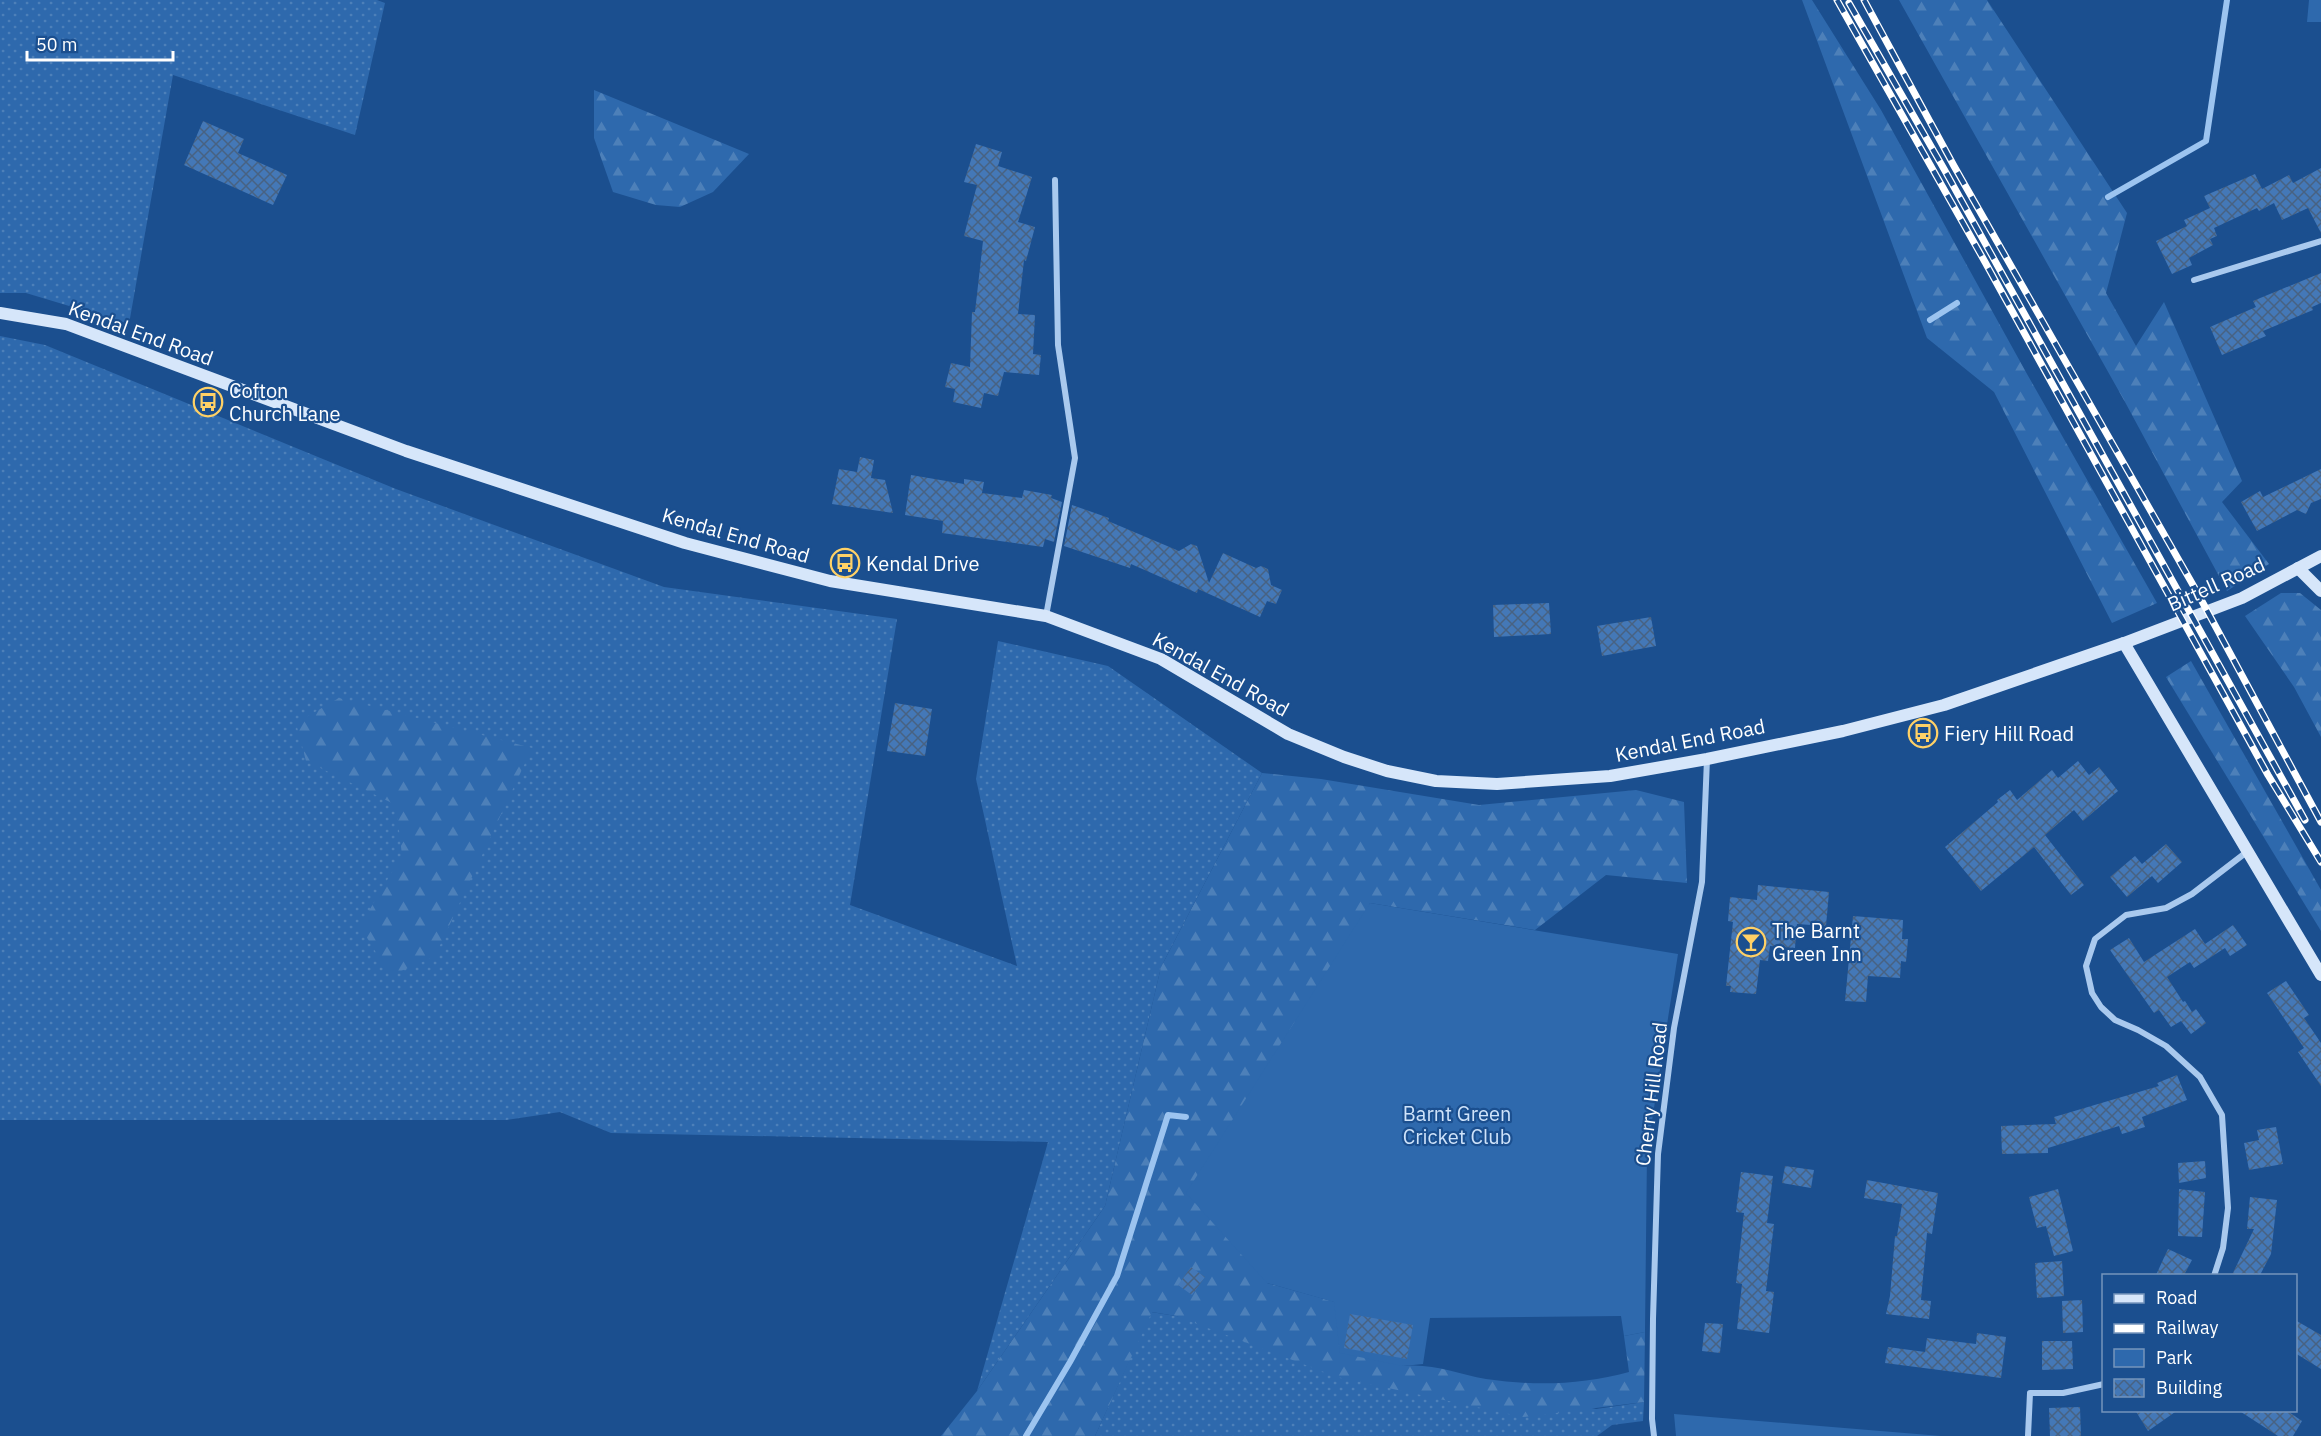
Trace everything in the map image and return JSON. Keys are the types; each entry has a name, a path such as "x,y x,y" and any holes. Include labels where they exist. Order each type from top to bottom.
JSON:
{"main road":[{"name":"Kendal End Road","path":"0,313 66,324 406,451 685,543 830,581 1046,616 1161,659 1287,734 1387,771 1436,781 1497,784 1610,776 1707,759 1843,730 1944,705 2124,643"},
{"name":"Bittell Road","path":"2124,643 2242,598 2321,556"},
{"path":"2298,567 2321,591"},
{"path":"2124,643 2321,975"}],"street":[{"path":"1046,616 1074,458 1058,345 1055,180"},
{"path":"2194,280 2321,241"},
{"name":"Cherry Hill Road","path":"1654,1436 1652,1419 1653,1319 1658,1154 1674,1028 1702,882 1707,759"},
{"path":"2214,1274 2223,1248 2228,1208 2222,1115 2200,1077 2166,1046 2115,1020 2101,1007 2092,993 2086,966 2095,939 2126,915 2166,908 2192,894 2248,851"},
{"path":"2028,1436 2030,1394 2062,1393 2102,1384"}],"green space":[{"path":"0,0 377,0 385,3 355,135 173,75 129,324 26,293 0,293"},
{"path":"1802,0 1812,0 1881,110 2157,603 2112,623 1994,392 1927,338"},
{"path":"1899,0 1987,0 2127,213 2106,293 2136,346 2164,302 2242,481 2222,502 2269,564 2227,591 2125,402"},
{"path":"2309,0 2321,0 2321,22 2307,22"},
{"path":"594,90 749,154 713,192 680,207 656,205 613,192 594,138"},
{"path":"0,336 45,345 396,489 664,587 897,619 850,905 1017,966 976,779 998,641 1108,666 1262,773 1161,967 1105,1206 977,1391 1048,1142 611,1133 560,1112 506,1120 0,1120"},
{"path":"2281,593 2300,593 2321,610 2321,737 2294,687 2245,616"},
{"path":"2191,661 2321,890 2321,931 2166,677"},
{"path":"339,698 532,748 435,956 390,976 360,926 402,855 396,805 306,761 296,723"},
{"path":"1262,773 1321,779 1479,805 1636,790 1684,802 1687,883 1606,875 1535,930 1370,903 1267,1283 1335,1302 1403,1366 1435,1367 1486,1379 1522,1383 1558,1383 1594,1380 1629,1372 1624,1336 1645,1332 1644,1402 1523,1417 1337,1377 1176,1316 1152,1312 1095,1436 941,1436 977,1391 1105,1206 1161,967"},
{"name":"Barnt Green Cricket Club","path":"1370,903 1678,954 1647,1153 1645,1332 1624,1336 1621,1316 1430,1318 1423,1364 1403,1366 1340,1353 1334,1302 1267,1283 1186,1193"},
{"path":"1151,1312 1596,1409 1644,1402 1643,1421 1612,1425 1597,1436 1095,1436"},
{"path":"1674,1414 1941,1436 1676,1436"}],"building":[{"path":"203,121 244,139 238,153 287,175 273,205 184,165"},
{"path":"976,144 1002,152 998,166 1032,177 1018,222 1035,227 1026,261 1024,260 1018,314 1035,315 1033,354 1041,355 1039,375 1004,372 998,396 984,393 981,408 953,402 955,389 945,387 951,363 970,367 972,312 975,312 983,241 964,236 977,185 964,182"},
{"path":"2321,168 2321,233 2308,208 2282,220 2274,203 2259,211 2257,208 2214,228 2217,236 2210,239 2213,245 2189,258 2192,265 2172,274 2156,241 2187,226 2184,220 2210,208 2204,196 2255,174 2262,189 2289,175 2293,183"},
{"path":"2321,273 2321,303 2312,307 2313,310 2263,331 2266,336 2222,355 2210,327 2256,307 2253,301"},
{"path":"860,457 874,460 871,478 885,480 893,513 832,504 839,469 857,472"},
{"path":"2321,469 2321,499 2311,503 2306,514 2297,510 2257,531 2241,502 2260,491 2263,497"},
{"path":"911,475 964,484 964,479 984,482 982,493 1022,498 1024,490 1052,495 1051,498 1062,502 1054,542 1045,539 1043,547 942,533 943,521 905,515"},
{"path":"1072,505 1109,518 1108,521 1179,551 1191,544 1197,546 1209,583 1223,553 1256,568 1261,566 1268,569 1271,585 1282,590 1276,604 1267,601 1260,617 1198,589 1197,593 1131,564 1130,568 1064,546"},
{"path":"1549,603 1551,634 1494,637 1493,605"},
{"path":"1651,617 1656,646 1602,656 1597,626"},
{"path":"895,703 932,709 925,756 887,751"},
{"path":"2078,761 2089,775 2099,767 2118,791 2083,821 2074,810 2045,835 2084,885 2071,895 2034,847 1981,891 1945,847 2010,790 2017,800 2052,770 2058,778"},
{"path":"2166,844 2182,862 2158,883 2152,876 2127,897 2110,877 2135,856 2142,864"},
{"name":"The Barnt Green Inn","path":"1758,885 1829,892 1826,926 1797,924 1795,948 1770,946 1768,961 1760,960 1756,994 1730,992 1731,986 1726,986 1733,922 1728,921 1730,897 1757,900"},
{"path":"1853,916 1903,920 1902,939 1908,939 1906,962 1901,961 1900,978 1868,976 1866,1002 1845,1001"},
{"path":"2233,925 2247,945 2230,956 2225,948 2194,968 2190,962 2167,977 2183,1002 2185,1001 2192,1012 2196,1009 2206,1023 2191,1034 2181,1021 2171,1027 2159,1010 2154,1013 2110,950 2129,938 2144,962 2195,929 2205,944"},
{"path":"2286,981 2309,1015 2304,1018 2321,1043 2321,1086 2298,1052 2304,1048 2267,993"},
{"path":"2177,1075 2187,1100 2142,1117 2145,1127 2122,1134 2119,1126 2048,1148 2048,1153 2002,1154 2001,1126 2056,1124 2054,1117 2159,1086 2157,1083"},
{"path":"2276,1127 2283,1164 2249,1170 2244,1143 2259,1140 2257,1130"},
{"path":"2205,1161 2206,1178 2179,1183 2178,1163"},
{"path":"1785,1166 1814,1170 1811,1188 1782,1183"},
{"path":"1741,1172 1773,1176 1767,1223 1774,1224 1766,1291 1774,1292 1769,1333 1737,1329 1742,1284 1736,1283 1744,1213 1736,1212"},
{"path":"1867,1180 1938,1193 1932,1234 1927,1233 1921,1300 1931,1301 1929,1319 1886,1314 1890,1296 1895,1236 1897,1236 1902,1204 1864,1198"},
{"path":"2058,1189 2073,1251 2054,1256 2046,1226 2037,1228 2029,1197"},
{"path":"2179,1189 2205,1192 2202,1237 2178,1236"},
{"path":"2250,1197 2277,1200 2271,1254 2261,1274 2232,1274 2254,1229 2247,1229"},
{"path":"2168,1249 2192,1260 2185,1274 2156,1274"},
{"path":"2062,1261 2064,1296 2037,1298 2035,1263"},
{"path":"1191,1267 1205,1277 1192,1295 1178,1285"},
{"path":"2082,1300 2083,1332 2063,1333 2062,1301"},
{"path":"1350,1314 1413,1325 1407,1359 1344,1348"},
{"path":"2297,1321 2321,1335 2321,1369 2297,1354"},
{"path":"1705,1323 1723,1324 1720,1353 1702,1351"},
{"path":"1977,1333 2006,1337 2001,1378 1885,1363 1888,1347 1925,1352 1927,1338 1976,1344"},
{"path":"2042,1341 2072,1341 2073,1369 2042,1370"},
{"path":"2080,1407 2081,1436 2050,1436 2049,1408"},
{"path":"2136,1412 2175,1412 2148,1431"},
{"path":"2241,1412 2289,1412 2302,1421 2293,1436 2278,1436"}],"waterway":[{"path":"2108,197 2206,141 2227,0"},
{"path":"1930,320 1957,303"},
{"path":"1026,1436 1117,1276 1168,1115 1186,1117"}],"railway":[{"path":"1837,0 1985,262 2268,775 2321,862"},
{"path":"1864,0 1954,166 2197,592 2321,822"},
{"path":"1849,3 1944,169 2305,820"}],"place":[{"name":"Cofton Church Lane","path":"208,402"},
{"name":"Kendal Drive","path":"845,563"},
{"name":"Fiery Hill Road","path":"1923,733"},
{"name":"The Barnt Green Inn","path":"1751,942"}]}
